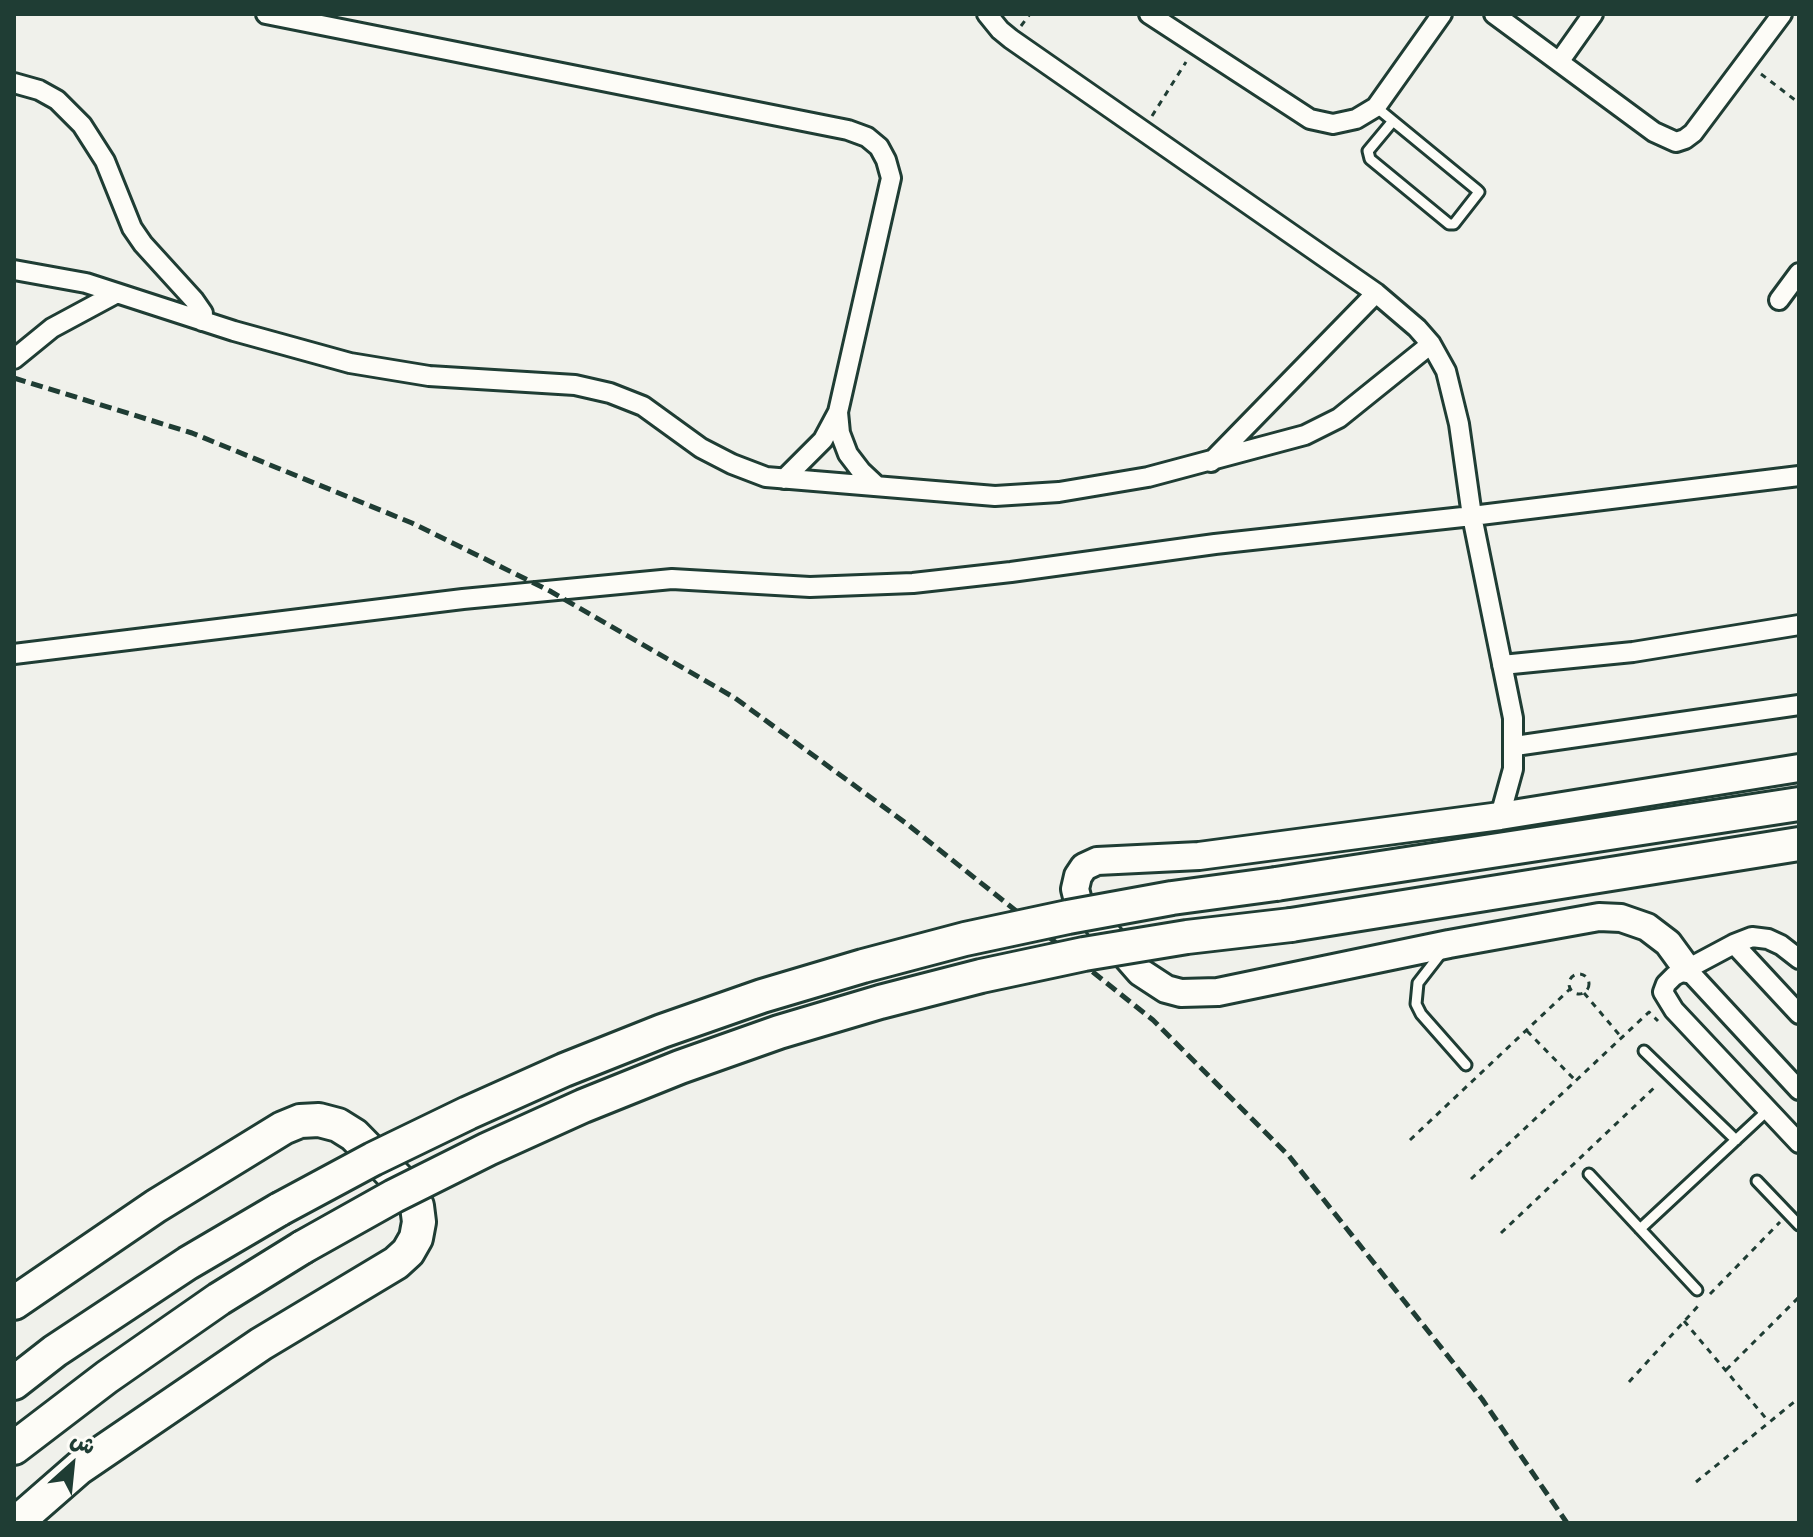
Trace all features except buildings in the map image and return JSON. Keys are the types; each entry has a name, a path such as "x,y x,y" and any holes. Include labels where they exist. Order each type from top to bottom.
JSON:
{"highway":[{"path":"14,1383 55,1351 188,1263 373,1159 495,1100 648,1037 762,996 965,939 1068,917 1172,898 1799,804"},
{"path":"14,1448 107,1377 219,1299 394,1196 488,1149 653,1078 779,1032 880,1002 1010,970 1187,937 1291,925 1799,844"},
{"path":"14,1303 156,1206 283,1128 300,1121 319,1120 338,1125 354,1135 410,1192 417,1206 419,1222 416,1238 408,1252 396,1263 248,1352 79,1468 16,1523"}],"street":[{"path":"266,14 848,130 867,137 879,147 891,178 838,412 823,440 784,479"},
{"path":"987,14 1011,39 1376,293 1431,344 1446,371 1459,424 1472,516 1513,718 1513,769 1500,816"},
{"path":"1149,14 1310,119 1333,124 1356,119 1376,107 1442,14"},
{"path":"1494,14 1654,132 1676,142 1693,133 1782,14"},
{"path":"1559,62 1593,14"},
{"path":"14,83 39,90 57,100 82,125 109,168 132,228 194,300 203,313 202,321"},
{"path":"14,270 68,278 312,353 389,371 468,380 575,385 610,393 643,406 701,448 766,477 995,496 1059,492 1148,477 1211,462 1323,428 1431,344"},
{"path":"1779,300 1799,273"},
{"path":"14,359 52,328 117,293"},
{"path":"1211,462 1376,293"},
{"path":"838,412 840,433 848,454 877,486"},
{"path":"14,654 463,599 672,579 810,587 913,583 1246,540 1799,476"},
{"path":"1502,665 1633,652 1799,625"},
{"path":"1515,746 1799,705"},
{"path":"1799,768 1500,816 1199,856 1097,861 1084,867 1075,889 1078,901 1140,972 1166,989 1181,993 1218,992 1449,944 1610,917 1634,922 1658,934 1668,943 1687,969 1799,1090"},
{"path":"1799,959 1781,945 1752,937 1687,969 1666,984 1663,992 1667,1001 1799,1143"},
{"path":"1734,944 1799,1014"}],"lane":[{"path":"1376,107 1393,121 1479,192 1454,224 1449,224 1370,159 1368,151 1393,121"},
{"path":"1449,944 1418,983 1416,1004 1421,1014 1466,1065"},
{"path":"1644,1051 1736,1140"},
{"path":"1640,1229 1768,1110"},
{"path":"1589,1174 1697,1290"},
{"path":"1757,1181 1799,1225"}],"path":[{"path":"1142,131 1197,45"},
{"path":"1745,62 1799,103"},
{"path":"1584,975 1589,986 1584,993 1576,994 1570,989 1571,977 1584,975"},
{"path":"1410,1140 1570,989"},
{"path":"1584,993 1622,1038"},
{"path":"1471,1179 1649,1012 1659,1023"},
{"path":"1527,1031 1575,1080"},
{"path":"1501,1233 1669,1074"},
{"path":"1726,1370 1799,1297"},
{"path":"1684,1321 1770,1423"},
{"path":"1696,1482 1799,1398"}],"railway":[{"path":"14,378 192,433 412,523 550,591 735,698 907,824 1153,1020 1289,1156 1482,1399 1567,1523"}]}
